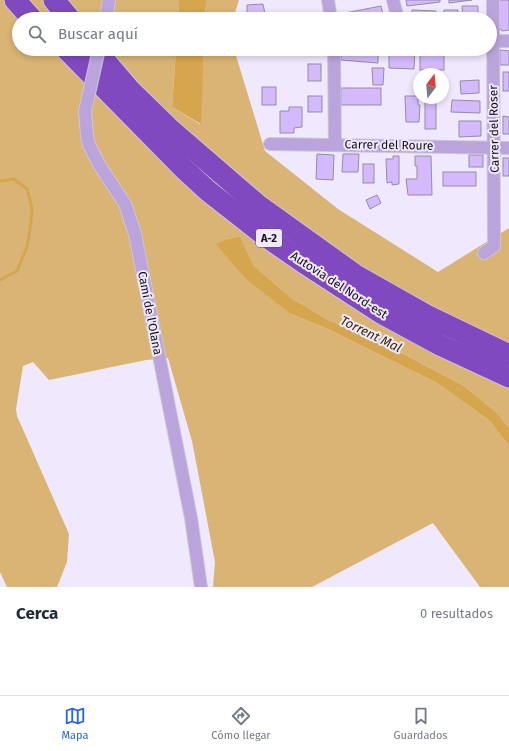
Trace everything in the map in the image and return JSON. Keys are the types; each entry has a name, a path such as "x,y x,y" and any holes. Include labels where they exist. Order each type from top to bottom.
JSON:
{"highway":[{"path":"15,0 26,12"},
{"path":"28,0 37,12"},
{"path":"55,1 64,12"},
{"name":"Autovia del Nord-est","path":"72,56 183,168 208,191 268,238 381,313 440,345 509,377"},
{"name":"Autovia del Nord-est","path":"101,56 130,90 171,130 258,205 357,276 426,316 509,355"}],"street":[{"path":"107,12 109,0"},
{"path":"328,0 330,12"},
{"path":"393,0 396,12"},
{"name":"Carrer del Roser","path":"492,12 493,0"},
{"path":"497,41 509,41"},
{"name":"Camí de l'Olana","path":"97,56 85,111 87,136 100,166 125,204 135,234 191,518 201,587"},
{"path":"334,56 335,145"},
{"name":"Carrer del Roser","path":"484,253 494,246 494,147 491,56"},
{"name":"Carrer del Roure","path":"270,144 509,148"}],"shaded area":[{"path":"0,0 179,0 178,12 12,12 12,56 176,56 172,107 200,124 204,56 236,56 265,151 338,209 438,272 509,228 509,428 497,413 464,386 379,341 328,320 290,297 254,266 240,236 228,239 291,314 328,329 437,383 490,421 509,446 509,587 480,587 433,523 312,587 213,587 215,562 192,441 168,358 146,360 49,380 33,362 23,366 16,409 17,416 69,534 67,562 57,587 7,587 0,572"},
{"path":"179,0 207,0 205,12 178,12"},
{"path":"207,0 239,0 235,12 205,12"},
{"path":"176,56 204,56 201,124 172,107"},
{"path":"240,236 254,266 290,297 328,320 379,341 464,386 497,413 509,428 509,446 490,421 437,383 328,329 291,314 246,279 216,244"}],"building":[{"path":"406,0 440,0 440,2 407,6"},
{"path":"449,0 472,0 449,3"},
{"path":"498,0 509,0 509,30 502,31 497,25"},
{"path":"263,4 265,12 247,12 247,5"},
{"path":"381,6 382,12 350,12"},
{"path":"462,6 478,6 478,12 462,12"},
{"path":"412,10 436,11 436,12 412,12"},
{"path":"444,10 458,10 458,12 444,12"},
{"path":"500,50 509,51 509,65 500,65"},
{"path":"341,56 378,56 378,63 341,60"},
{"path":"389,56 415,56 413,69 389,68"},
{"path":"420,56 444,56 444,68 420,68"},
{"path":"308,64 321,64 321,81 308,81"},
{"path":"372,68 384,68 383,85 373,85"},
{"path":"503,72 509,72 509,91 503,91"},
{"path":"479,80 479,93 461,94 460,81"},
{"path":"262,87 276,87 276,105 262,105"},
{"path":"341,88 381,88 381,105 341,105"},
{"path":"308,96 322,96 322,112 308,112"},
{"path":"405,96 413,96 413,104 420,105 419,122 406,122"},
{"path":"452,100 480,101 480,113 451,112"},
{"path":"425,104 436,104 436,129 425,129"},
{"path":"289,107 302,107 302,127 294,128 294,133 280,133 280,111 289,111"},
{"path":"503,116 509,117 509,134 503,134"},
{"path":"459,121 481,121 481,136 459,137"},
{"path":"317,154 334,155 333,180 316,179"},
{"path":"343,154 359,154 358,172 342,172"},
{"path":"469,155 483,155 483,167 469,167"},
{"path":"393,156 399,156 399,184 392,185 392,182 387,183 386,159 393,159"},
{"path":"415,156 431,156 432,195 408,195 406,179 417,179"},
{"path":"503,158 509,158 509,176 503,176"},
{"path":"363,164 374,164 374,183 363,183"},
{"path":"443,172 476,172 476,186 443,186"},
{"path":"377,195 381,203 370,209 366,200"}],"waterway":[{"path":"0,181 14,179 27,189 32,208 27,247 17,271 0,280"}],"water label":[{"name":"Torrent Mal","path":"371,334"}]}
